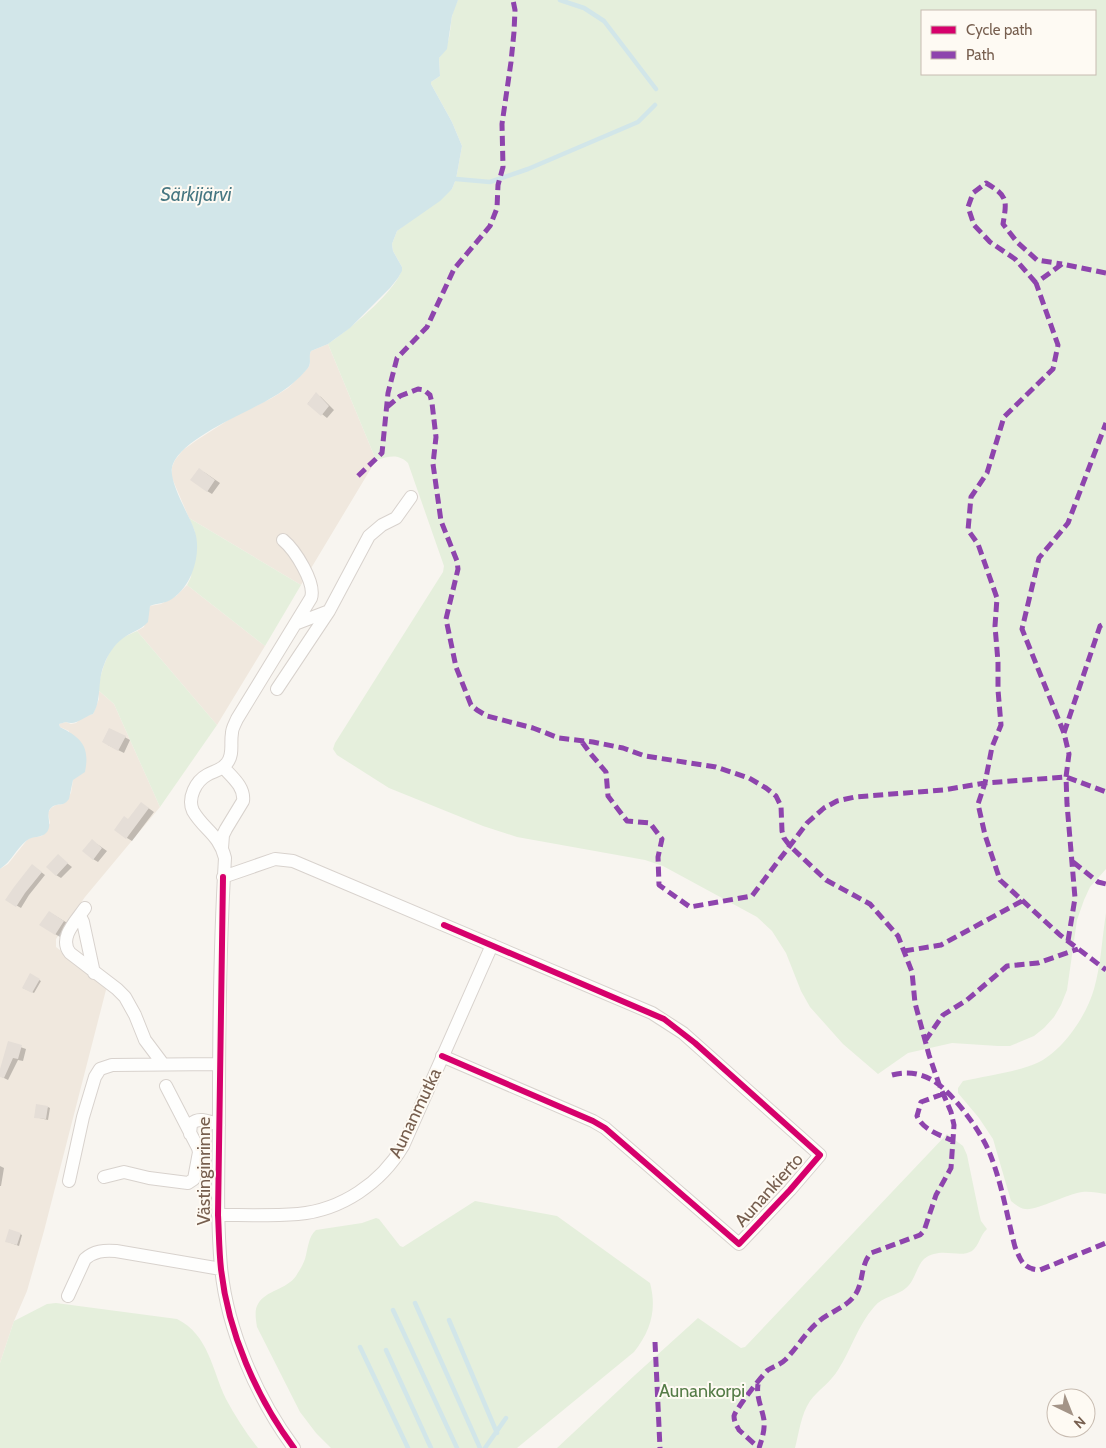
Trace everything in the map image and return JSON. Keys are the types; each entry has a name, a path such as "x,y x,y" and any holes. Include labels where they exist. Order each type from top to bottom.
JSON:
{"street":[{"path":"277,689 329,611 369,536 382,525 396,518 412,497"},
{"path":"222,848 218,840 195,813 190,802 194,789 203,778 223,767 232,755 232,734 237,719 313,593 301,561 292,548 283,540"},
{"path":"295,624 329,611"},
{"path":"222,848 223,835 244,796 239,785 223,767"},
{"name":"Västinginrinne","path":"222,848 224,858 219,1064 218,1215 221,1269 230,1315 249,1370 288,1445"},
{"name":"Aunankierto","path":"223,877 270,860 286,859 664,1019 695,1043 820,1155 778,1204 740,1244 605,1128 593,1121 442,1056"},
{"path":"94,973 82,912 66,936 65,946 70,953 94,973 117,989 125,997 145,1040 164,1064"},
{"name":"Aunanmutka","path":"218,1215 299,1214 317,1210 349,1199 366,1188 384,1172 403,1146 492,945"},
{"path":"69,1181 83,1117 97,1073 108,1066 219,1064"},
{"path":"104,1177 124,1172 149,1178 192,1182 196,1176 198,1152 166,1086"},
{"path":"190,1134 191,1124 197,1120 219,1125"},
{"path":"68,1296 85,1260 90,1255 100,1251 116,1251 221,1269"}],"shaded area":[{"path":"328,344 376,460 301,585 189,518 172,478 172,467 183,450 197,440 233,417 288,388 308,368 311,351"},
{"path":"187,585 265,646 217,725 137,631 144,627 150,606 161,604 176,596"},
{"path":"98,690 114,704 160,807 85,897 56,939 56,947 107,986 27,1291 14,1321 0,1363 0,869 8,864 27,840 32,837 42,836 50,823 48,813 51,808 63,804 71,793 73,780 69,731 60,727 59,724 66,722 76,723 82,717 93,714 99,699"}],"green space":[{"path":"458,0 1106,0 1106,869 1090,887 1077,920 1067,990 1061,1005 1054,1017 1034,1036 1010,1046 952,1043 908,1053 878,1074 843,1044 810,1007 801,991 786,953 772,931 757,917 663,866 645,860 517,837 483,826 389,788 337,755 333,749 443,572 444,566 408,463 396,457 376,460 328,344 383,298 399,276 402,267 393,251 392,244 397,231 452,189 456,179 462,146 452,122 431,84 440,76 439,58 447,43 452,15"},
{"path":"189,518 301,585 265,646 187,585 191,577 195,532"},
{"path":"137,631 217,725 160,807 114,704 98,690 103,669 112,648 122,638"},
{"path":"1106,913 1106,1194 1082,1192 1025,1209 1011,1201 993,1139 979,1118 958,1093 958,1088 963,1081 1011,1071 1037,1063 1046,1058 1064,1042 1086,1010 1091,999 1100,961"},
{"name":"Aunankorpi","path":"947,1134 963,1146 967,1155 981,1221 987,1229 972,1251 961,1254 937,1253 924,1259 906,1288 874,1307 863,1322 835,1374 807,1406 802,1418 795,1448 557,1448 698,1318 741,1348 745,1347"},
{"path":"475,1201 557,1216 650,1283 653,1302 651,1319 645,1336 634,1352 517,1448 331,1448 316,1433 300,1412 257,1327 256,1312 258,1304 266,1296 292,1281 296,1276 304,1261 311,1236 316,1230 362,1223 376,1218 379,1219 400,1246 403,1247"},
{"path":"56,1303 177,1319 188,1326 203,1344 226,1399 258,1448 0,1448 0,1363 14,1321 47,1304"}],"water":[{"name":"Särkijärvi","path":"0,0 458,0 452,16 447,49 439,58 440,76 431,84 452,122 462,146 456,179 452,189 440,201 397,231 392,244 402,271 390,288 350,328 328,344 311,351 308,368 292,384 273,397 203,435 179,454 173,464 172,471 176,488 192,525 197,542 197,552 192,573 178,594 169,601 150,606 148,622 122,639 111,651 102,671 98,703 93,714 73,723 59,724 60,727 74,735 83,744 86,756 85,772 73,780 69,799 63,804 53,806 50,809 48,815 49,829 47,832 42,836 26,841 0,869"}],"building":[{"path":"316,392 329,406 321,416 307,404"},
{"path":"199,468 215,480 207,492 190,480"},
{"path":"109,728 126,736 118,751 102,742"},
{"path":"141,802 149,808 126,839 114,830 124,816 128,819"},
{"path":"92,839 102,848 93,860 82,851"},
{"path":"58,854 68,863 56,876 46,867"},
{"path":"32,864 42,872 16,907 5,900"},
{"path":"49,911 64,921 55,935 39,925"},
{"path":"30,973 40,979 32,993 22,988"},
{"path":"8,1041 22,1045 18,1059 13,1058 4,1078 0,1077 0,1069"},
{"path":"36,1104 48,1106 46,1119 34,1118"},
{"path":"9,1229 21,1233 17,1245 5,1242"}],"waterway":[{"path":"560,0 584,8 604,21 656,89"},
{"path":"456,179 490,182 528,169 638,122 655,105"},
{"path":"415,1303 480,1448"},
{"path":"393,1310 457,1448"},
{"path":"449,1320 497,1433"},
{"path":"360,1347 408,1448"},
{"path":"386,1350 431,1448"},
{"path":"485,1448 506,1418"}],"marked path":[{"path":"358,476 382,453 388,393 397,358 427,327 454,269 490,226 497,208 498,185 503,167 502,124 514,32 515,10 513,0"},
{"path":"1036,283 1015,259 990,242 974,225 968,207 973,193 986,183 1002,195 1005,204 1003,224 1017,242 1037,260 1062,264"},
{"path":"1106,273 1062,264 1036,283 1058,345 1053,369 1004,417 987,473 971,497 968,530 978,544 997,598 995,626 1001,725 992,747 985,783 978,804 985,835 1000,880 1060,935 1106,970"},
{"path":"387,407 400,396 418,389 424,390 430,395 436,437 433,464 441,521 457,561 458,569 446,619 456,667 471,705 487,716 533,728 559,738 593,742 623,748 645,756 716,767 749,778 766,788 776,796 781,806 782,831 784,838 790,846 826,880 870,904 898,936 912,972 915,1003 929,1055 951,1112 954,1125 951,1168 936,1195 924,1231 920,1235 871,1253 865,1263 860,1285 855,1295 842,1307 813,1326 785,1360 765,1373 739,1407 734,1420 739,1430 759,1448 764,1424 758,1398 758,1384"},
{"path":"1068,941 1075,898 1067,804 1066,777 1069,754 1064,733 1022,629 1039,558 1068,523 1106,423"},
{"path":"1064,733 1100,626 1106,623"},
{"path":"582,742 606,772 608,796 627,821 650,823 662,839 658,857 659,885 690,907 752,896 807,823 824,808 837,801 855,797 943,790 985,783 1066,777 1106,792"},
{"path":"1073,862 1098,882 1106,884"},
{"path":"904,951 941,945 1022,901"},
{"path":"925,1041 943,1015 967,1000 1007,966 1038,963 1078,949"},
{"path":"892,1075 913,1073 932,1080 949,1094 974,1125 990,1154 1001,1188 1015,1247 1026,1266 1040,1270 1106,1243"},
{"path":"943,1094 921,1102 917,1116 923,1125 953,1141"},
{"path":"655,1342 660,1448"}],"cycle path":[{"path":"223,877 218,1215 221,1269 230,1316 246,1363 256,1386 294,1448"},
{"path":"442,1056 593,1121 605,1128 739,1244 820,1155 695,1043 664,1019 444,925"}]}
